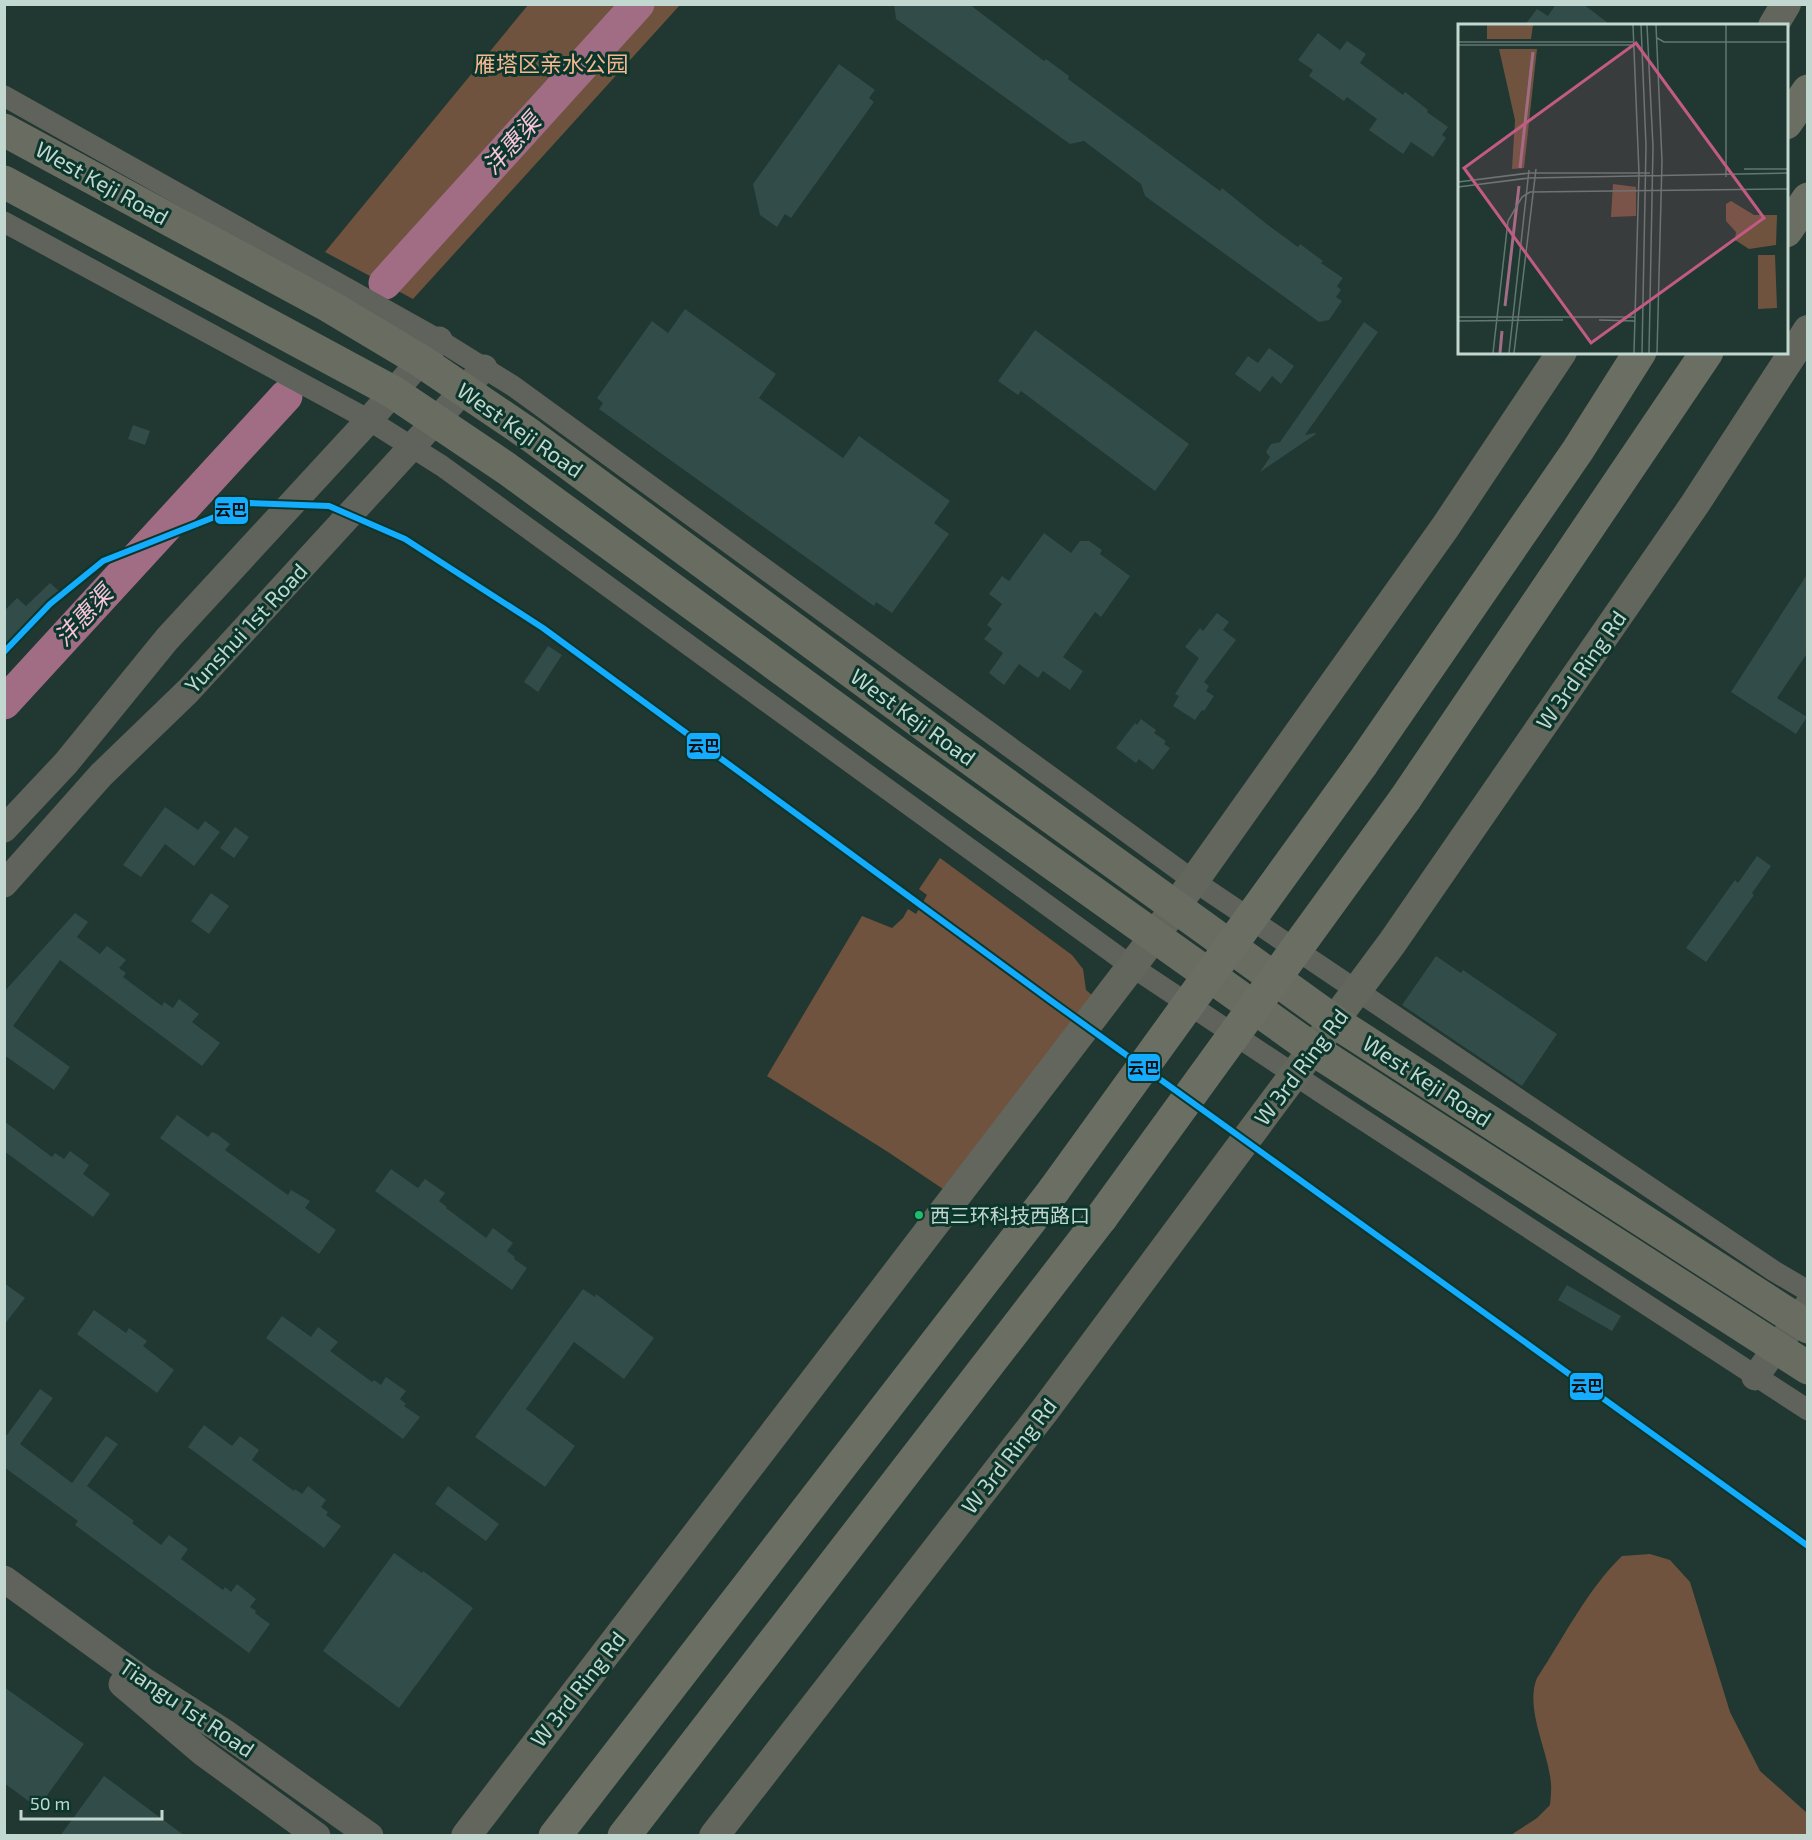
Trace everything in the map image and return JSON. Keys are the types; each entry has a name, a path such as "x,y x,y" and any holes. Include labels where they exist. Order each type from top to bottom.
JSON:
{"highway":[{"path":"1788,120 1808,91"},
{"path":"1788,228 1808,199"},
{"path":"555,1836 1054,1190 1362,764 1578,450 1639,354"},
{"path":"624,1836 1101,1218 1405,799 1706,354"}],"main road":[{"path":"1774,24 1785,5"},
{"name":"West Keji Road","path":"4,130 329,306 430,350 474,379 530,435 935,733 1185,894 1335,1022 1805,1310"},
{"name":"West Keji Road","path":"4,182 393,392 515,475 1154,937 1305,1063 1808,1368"},
{"name":"W 3rd Ring Rd","path":"714,1836 1045,1410 1358,991 1695,504 1808,330"},
{"name":"W 3rd Ring Rd","path":"466,1836 1154,937 1446,526 1561,354"}],"street":[{"name":"West Keji Road","path":"4,96 430,350"},
{"name":"West Keji Road","path":"4,222 369,420 451,472 1131,966 1305,1063 1755,1377 1808,1410"},
{"path":"4,829 66,763 167,639 369,420 430,350"},
{"name":"Yunshui 1st Road","path":"4,884 102,774 188,691 474,379"},
{"name":"West Keji Road","path":"1185,894 1358,991 1765,1265 1805,1310"},
{"path":"1755,1377 1805,1310"},
{"name":"Tiangu 1st Road","path":"4,1579 143,1680 224,1732 370,1836"},
{"name":"Tiangu 1st Road","path":"4,1599 136,1695 202,1752 317,1836"}],"green space":[{"name":"雁塔区亲水公园","path":"528,5 680,5 413,299 325,252"},
{"path":"940,858 1072,955 1083,969 1086,990 1093,996 943,1189 767,1076 862,916 892,928 903,918 908,909 916,914 927,895 919,889"},
{"path":"1650,1554 1670,1560 1690,1582 1730,1712 1760,1771 1807,1813 1807,1835 1511,1835 1537,1818 1550,1805 1551,1780 1533,1701 1537,1678 1587,1599 1609,1569 1622,1556"}],"building":[{"path":"894,4 969,4 1044,61 1046,59 1069,76 1068,79 1220,191 1222,188 1298,247 1300,244 1323,261 1321,263 1343,278 1337,286 1341,290 1336,297 1342,301 1329,320 1319,322 1145,196 1141,184 1084,141 1070,144 896,19"},
{"path":"1556,4 1583,4 1609,24 1526,24 1537,9 1548,16"},
{"path":"1318,33 1340,50 1347,41 1366,54 1360,63 1403,95 1405,92 1448,127 1442,135 1446,138 1433,157 1411,142 1403,154 1369,130 1377,119 1347,97 1344,101 1309,76 1313,70 1298,60"},
{"path":"839,64 875,90 869,98 874,102 791,218 785,214 777,227 760,215 753,184"},
{"path":"685,309 776,374 759,398 843,458 859,436 950,501 934,523 949,534 892,613 876,602 874,606 599,409 603,403 597,398 652,321 668,333"},
{"path":"1364,322 1378,332 1305,435 1316,434 1260,472 1270,457 1266,452 1271,444 1280,442"},
{"path":"1035,330 1189,444 1155,491 1021,391 1018,395 998,381"},
{"path":"1269,348 1294,366 1281,384 1272,376 1260,392 1235,374 1248,356 1258,363"},
{"path":"133,425 150,431 145,445 128,439"},
{"path":"1044,533 1071,553 1080,541 1089,541 1102,550 1100,554 1130,576 1101,617 1095,612 1063,657 1083,671 1070,690 1043,671 1038,678 1019,664 1004,685 989,673 1003,653 984,639 992,629 987,625 1002,604 989,594 1002,576 1009,581"},
{"path":"1808,573 1808,652 1777,698 1807,717 1796,734 1731,692"},
{"path":"50,583 60,592 27,625 32,630 4,659 4,611 17,598 26,606"},
{"path":"1217,613 1229,622 1223,630 1236,640 1204,682 1209,686 1206,691 1214,696 1195,720 1173,706 1179,696 1175,694 1199,658 1185,647 1200,628 1203,631"},
{"path":"548,646 562,655 538,692 524,682"},
{"path":"1141,719 1156,730 1154,733 1166,741 1164,744 1170,748 1153,770 1139,759 1136,763 1116,748 1135,723 1137,725"},
{"path":"165,807 198,830 205,821 220,832 194,866 165,844 141,877 123,865"},
{"path":"235,827 249,837 234,858 220,848"},
{"path":"1757,856 1771,866 1752,893 1754,895 1706,962 1686,948 1735,880 1738,883"},
{"path":"211,893 229,906 209,934 191,921"},
{"path":"75,913 88,922 77,937 100,954 107,946 126,960 119,968 126,973 123,977 162,1006 164,1002 173,1008 179,999 199,1014 192,1022 220,1043 202,1066 60,960 13,1026 70,1067 54,1090 4,1055 4,992"},
{"path":"1436,956 1461,973 1463,970 1557,1034 1522,1086 1402,1005"},
{"path":"177,1115 208,1137 212,1132 217,1134 230,1144 225,1150 288,1195 291,1190 310,1201 305,1208 336,1230 319,1254 160,1138"},
{"path":"4,1121 52,1157 55,1153 64,1159 70,1151 89,1165 83,1174 110,1194 93,1217 4,1151"},
{"path":"391,1169 418,1188 425,1179 445,1193 439,1201 486,1238 493,1228 513,1243 507,1251 527,1268 512,1290 375,1191"},
{"path":"4,1283 25,1298 4,1325"},
{"path":"1567,1285 1621,1316 1612,1331 1558,1300"},
{"path":"583,1289 595,1297 596,1294 654,1338 624,1379 574,1342 526,1409 575,1446 545,1487 475,1437"},
{"path":"94,1310 126,1333 129,1328 147,1341 143,1346 174,1370 157,1393 77,1334"},
{"path":"282,1316 311,1337 318,1327 338,1342 330,1351 372,1382 374,1380 381,1385 386,1377 406,1391 400,1399 406,1404 404,1406 420,1417 403,1439 266,1338"},
{"path":"40,1389 53,1398 20,1444 72,1483 106,1436 118,1444 87,1486 134,1521 132,1523 161,1545 169,1535 188,1549 181,1559 223,1590 225,1587 231,1592 237,1584 256,1599 250,1607 270,1624 249,1653 75,1525 78,1521 4,1467 4,1434 7,1435"},
{"path":"204,1425 232,1446 240,1436 259,1450 252,1460 294,1491 295,1489 302,1494 308,1486 326,1500 321,1507 328,1512 326,1515 341,1526 324,1548 188,1447"},
{"path":"448,1486 499,1524 486,1541 435,1504"},
{"path":"394,1553 473,1608 399,1708 323,1651"},
{"path":"4,1687 84,1744 38,1808 4,1783"},
{"path":"104,1776 185,1836 60,1836"}],"waterway":[{"name":"沣惠渠","path":"385,283 638,4"},
{"name":"沣惠渠","path":"4,703 286,396"}],"transit line":[{"name":"云巴","path":"4,652 50,604 103,561 250,503 329,506 405,539 543,628 1050,1000 1808,1546"}],"place":[{"name":"西三环科技西路口","path":"919,1215"}]}
